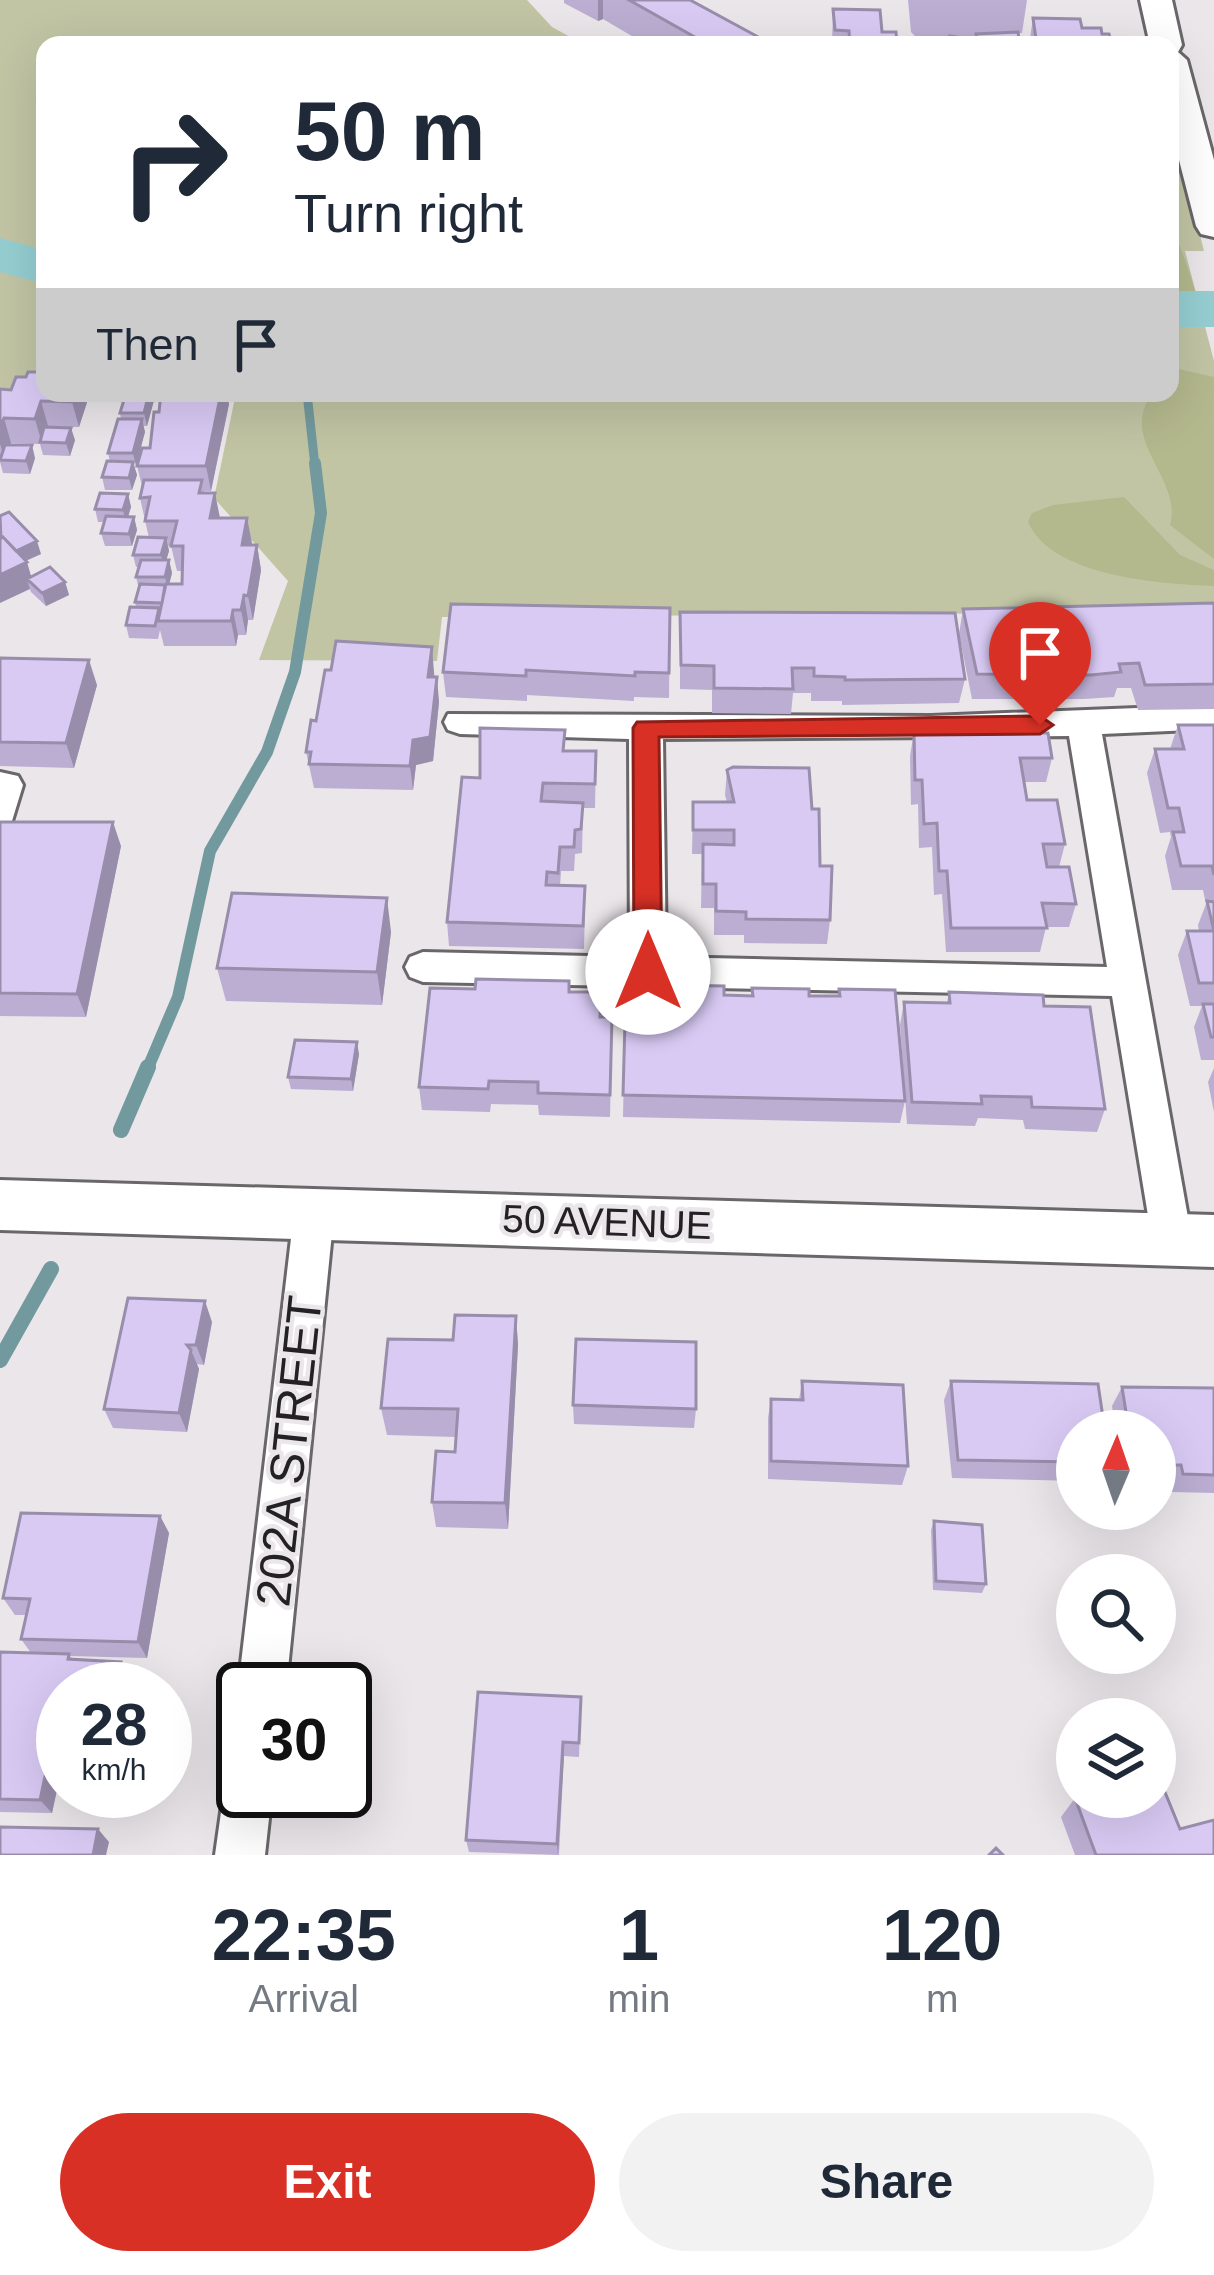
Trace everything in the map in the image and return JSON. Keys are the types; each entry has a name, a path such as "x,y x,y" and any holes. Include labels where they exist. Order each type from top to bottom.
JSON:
{"street":[{"path":"1156,0 1164,36"},
{"path":"1179,94 1214,226"},
{"path":"460,722 646,728 1084,725 1214,717"},
{"path":"1084,725 1128,982 1193,1240"},
{"path":"646,728 648,972"},
{"path":"0,785 6,785 0,812"},
{"path":"423,967 1128,982"},
{"name":"50 AVENUE","path":"0,1205 1193,1240"},
{"name":"202A STREET","path":"265,1662 314,1214"},
{"path":"240,1855 245,1818"}],"green space":[{"path":"0,0 527,0 552,27 568,36 36,36 36,388 0,404"},
{"path":"1179,150 1204,251 1185,251 1214,361 1214,612 442,617 437,661 259,660 288,581 214,498 234,402 1179,402"},
{"path":"1179,242 1191,279 1198,301 1179,301"},
{"path":"1179,369 1214,377 1214,559 1170,525 1168,492 1142,427 1148,402 1179,402"},
{"path":"1124,497 1180,555 1214,570 1214,586 1139,579 1084,566 1060,555 1028,522 1032,513 1053,505"}],"building":[{"path":"629,0 690,0 756,36 693,36"},
{"path":"833,9 880,10 882,32 896,32 896,36 849,36 849,31 835,30"},
{"path":"1033,18 1080,19 1082,28 1101,28 1102,34 1110,36 1036,36"},
{"path":"1018,32 1019,36 976,36"},
{"path":"36,372 36,402 41,402 35,419 4,418 0,427 0,389 11,390 16,377"},
{"path":"123,402 147,402 144,413 120,413"},
{"path":"160,402 219,402 206,466 137,466 142,448 150,448 154,412 159,412"},
{"path":"118,419 142,419 133,453 108,453"},
{"path":"44,427 71,428 66,443 40,442"},
{"path":"5,445 32,445 26,461 0,460"},
{"path":"107,461 133,462 129,478 102,477"},
{"path":"144,480 202,480 199,493 215,493 210,518 247,518 242,545 257,545 248,596 244,595 241,610 233,610 231,621 158,621 166,584 182,584 183,546 171,546 177,521 145,521 150,497 140,498"},
{"path":"100,493 128,494 123,510 95,509"},
{"path":"9,512 37,541 16,551 1,538 0,516"},
{"path":"106,516 134,517 129,534 101,533"},
{"path":"138,537 166,538 161,555 133,555"},
{"path":"0,539 27,562 0,575"},
{"path":"141,560 169,560 165,577 136,577"},
{"path":"50,567 65,582 42,593 27,579"},
{"path":"140,584 165,585 162,603 135,602"},
{"path":"1214,603 1214,684 1145,685 1139,663 1119,664 1121,672 1091,675 977,674 963,609"},
{"path":"451,604 670,608 669,673 635,672 635,676 526,670 526,676 443,672"},
{"path":"130,607 159,608 155,626 126,625"},
{"path":"680,612 955,613 965,679 845,680 814,676 814,668 792,668 793,689 714,688 714,666 681,665"},
{"path":"336,641 432,647 428,677 437,677 430,737 413,740 410,766 309,764 311,720 316,721 325,670 331,670"},
{"path":"0,658 89,660 66,743 0,742"},
{"path":"1178,725 1214,725 1214,875 1212,866 1181,866 1173,832 1184,832 1179,808 1168,808 1155,749 1184,749"},
{"path":"480,728 565,730 563,751 596,751 595,784 543,783 541,801 583,803 574,847 560,847 558,873 547,872 546,885 585,886 583,926 447,922 462,777 480,778"},
{"path":"914,732 1048,733 1052,758 1020,758 1027,800 1057,800 1065,844 1043,844 1047,867 1069,867 1076,904 1042,903 1047,928 951,928 947,871 939,871 937,823 924,824 922,780 915,780"},
{"path":"809,768 812,809 819,809 820,866 832,866 830,920 746,919 746,912 716,911 716,884 703,884 703,844 734,845 734,830 693,830 693,802 734,802 727,770"},
{"path":"0,822 113,822 77,994 0,993"},
{"path":"232,893 387,898 377,972 217,968"},
{"path":"1207,901 1214,902 1214,931"},
{"path":"1187,931 1214,931 1214,983 1199,983"},
{"path":"476,979 569,981 569,992 601,992 600,1017 612,1017 610,1095 538,1093 538,1082 489,1081 488,1089 419,1087 430,988 475,989"},
{"path":"668,985 724,986 724,995 753,996 752,988 809,989 809,996 840,996 839,989 895,990 905,1101 623,1095 625,1021 634,1021 634,995 668,996"},
{"path":"949,992 1043,995 1044,1006 1090,1007 1105,1109 1032,1107 1031,1097 981,1096 982,1104 912,1102 904,1002 950,1003"},
{"path":"1203,1004 1214,1004 1214,1037 1211,1037"},
{"path":"295,1040 357,1042 351,1079 288,1077"},
{"path":"128,1298 205,1301 196,1345 187,1345 191,1350 179,1413 104,1409"},
{"path":"455,1315 516,1316 505,1503 432,1502 436,1451 455,1452 458,1409 381,1408 388,1339 453,1340"},
{"path":"576,1339 696,1342 696,1409 573,1405"},
{"path":"802,1381 903,1385 908,1466 771,1461 771,1399 803,1400"},
{"path":"951,1381 1098,1384 1102,1410 1056,1410 1056,1462 958,1460"},
{"path":"1122,1387 1214,1388 1214,1475 1183,1474 1181,1465 1176,1465 1176,1410 1126,1410"},
{"path":"21,1513 160,1516 138,1642 21,1639 30,1599 3,1598"},
{"path":"934,1521 982,1525 986,1584 936,1581"},
{"path":"0,1652 69,1654 68,1659 121,1662 36,1662 36,1800 0,1799"},
{"path":"478,1692 581,1697 579,1743 563,1742 557,1844 466,1840"},
{"path":"1082,1818 1176,1818 1180,1829 1214,1820 1214,1855 1096,1855"},
{"path":"0,1827 98,1829 93,1855 0,1855"}],"waterway":[{"path":"0,255 36,265"},
{"path":"1179,309 1214,309"},
{"path":"308,402 315,466"},
{"path":"147,1070 178,997 210,851 267,752 295,672 321,513 315,463"},
{"path":"121,1130 148,1067"},
{"path":"0,1360 51,1269"}],"route":[{"path":"648,972 646,728 1040,725"}]}
